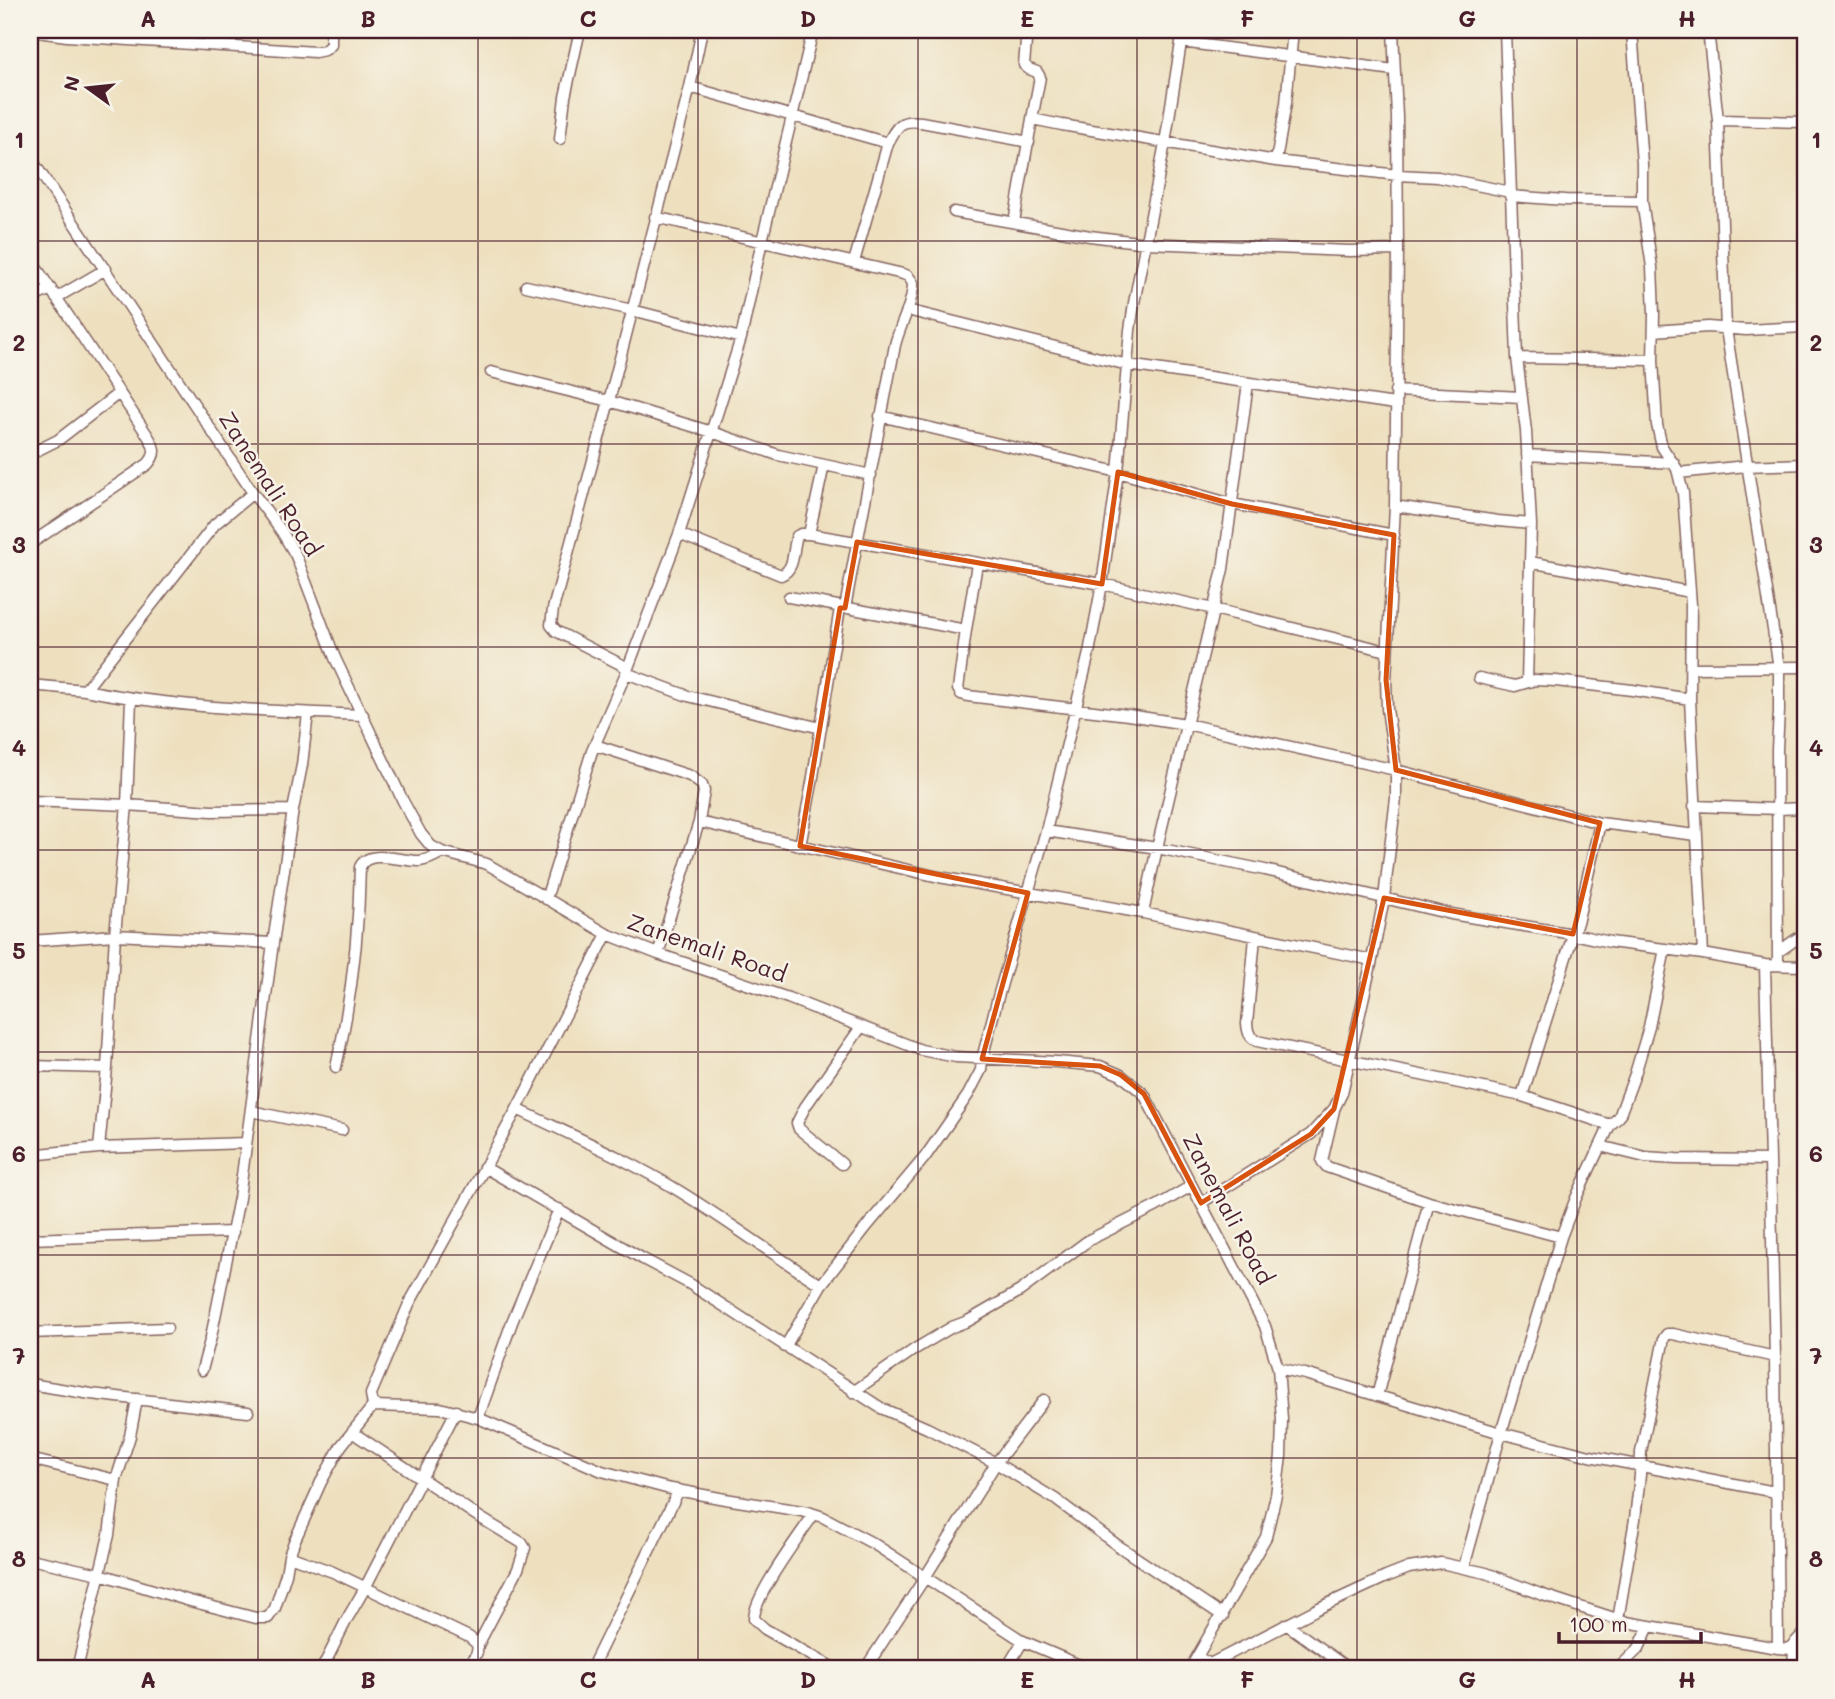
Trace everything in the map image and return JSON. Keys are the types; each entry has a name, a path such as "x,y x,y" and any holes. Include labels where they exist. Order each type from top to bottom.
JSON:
{"street":[{"path":"30,31 67,36 109,34 315,52 325,50 331,45 331,30"},
{"path":"560,139 565,97 580,30"},
{"path":"702,30 690,88 551,625 556,631 627,671 688,696 821,728"},
{"path":"546,899 592,751 627,671 679,534 741,338 813,30"},
{"path":"1014,222 1040,77 1037,72 1024,65 1027,30"},
{"path":"785,1347 821,1285 925,1157 976,1082 981,1070 1046,831 1089,653 1118,472 1134,303 1165,143 1183,30"},
{"path":"1276,161 1286,103 1293,30"},
{"path":"1201,1203 1311,1134 1334,1108 1342,1093 1384,898 1396,798 1396,770 1387,709 1386,680 1395,506 1398,250 1398,117 1393,30"},
{"path":"1505,30 1517,358 1531,524 1527,682"},
{"path":"1632,30 1642,164 1642,201 1652,267 1657,425 1662,447 1676,468 1683,493 1690,592 1690,699 1703,954"},
{"path":"1708,30 1718,120 1726,329 1779,668 1778,965"},
{"path":"1181,42 1394,70"},
{"path":"690,88 888,142"},
{"path":"1032,119 1276,161 1438,177 1510,194 1565,200 1642,201"},
{"path":"854,262 888,142 903,122 910,120 1029,142"},
{"path":"1718,120 1805,122"},
{"name":"Zanemali Road","path":"30,158 296,556 335,658 421,834 431,846 442,852 487,864 607,934 788,998 921,1050 956,1057 1100,1066 1121,1075 1144,1094 1265,1326 1278,1368 1282,1419 1281,1456 1276,1495 1266,1537 1223,1616 1190,1669"},
{"path":"954,212 1146,243 1398,250"},
{"path":"655,216 903,274 911,279 914,288 896,341 880,416 800,846"},
{"path":"30,258 155,450 148,464 30,544"},
{"path":"30,299 54,293 106,269"},
{"path":"526,286 741,338"},
{"path":"907,310 1128,365 1395,404"},
{"path":"1654,331 1708,327 1746,330 1805,327"},
{"path":"1517,358 1653,360"},
{"path":"491,372 609,401 778,455 871,475"},
{"path":"1143,913 1225,555 1248,383"},
{"path":"1395,391 1522,397"},
{"path":"30,454 58,440 120,393"},
{"path":"880,416 1118,472 1231,504 1394,535"},
{"path":"1527,455 1676,468 1805,464"},
{"path":"809,534 824,465"},
{"path":"85,690 215,524 253,493"},
{"path":"1395,506 1498,522 1531,524"},
{"path":"679,534 781,575 791,568 797,536 809,534 1102,584 1387,652"},
{"path":"1530,562 1690,592"},
{"path":"977,564 958,689 961,694 1186,724 1396,770 1600,823 1696,835"},
{"path":"789,597 966,630"},
{"path":"1692,668 1805,667"},
{"path":"1479,678 1515,686 1527,682 1556,681 1690,699"},
{"path":"30,685 85,690 131,699 363,715"},
{"path":"99,1148 127,805 131,699"},
{"path":"202,1370 233,1232 308,713"},
{"path":"596,745 690,776 704,791 699,822 658,954"},
{"path":"30,801 212,811 293,810"},
{"path":"1694,806 1805,808"},
{"path":"699,822 939,877 1143,913 1372,960"},
{"path":"1522,1096 1573,934 1600,823"},
{"path":"1046,831 1157,848 1265,870 1451,914 1610,942 1765,965 1805,966"},
{"path":"335,1068 342,1041 352,973 362,861 377,856 430,859 442,852"},
{"path":"1778,952 1805,933"},
{"path":"30,1559 100,1574 190,1601 268,1618 275,1608 289,1556 321,1482 341,1446 373,1406 372,1394 409,1304 517,1109 607,934"},
{"path":"30,941 115,936 273,943"},
{"path":"1255,937 1247,1024 1248,1032 1257,1041 1522,1096 1610,1125"},
{"path":"1464,1567 1501,1433 1561,1237 1610,1125 1619,1117 1635,1074 1665,949"},
{"path":"1765,965 1775,1357 1775,1492 1793,1669"},
{"path":"842,1164 799,1129 797,1123 805,1107 861,1027"},
{"path":"30,1066 107,1068"},
{"path":"1334,1108 1323,1157 1324,1164 1332,1169 1429,1202 1561,1237"},
{"path":"517,1109 677,1189 821,1285"},
{"path":"251,1111 342,1130"},
{"path":"30,1155 99,1148 246,1143"},
{"path":"1600,1146 1656,1158 1770,1160"},
{"path":"484,1167 690,1284 853,1392 996,1463 1055,1500 1223,1616"},
{"path":"853,1392 915,1349 1020,1291 1089,1240 1191,1186"},
{"path":"1377,1396 1429,1202"},
{"path":"478,1418 512,1322 559,1209"},
{"path":"30,1239 233,1232"},
{"path":"30,1333 167,1328"},
{"path":"1618,1620 1635,1519 1640,1467 1662,1343 1667,1334 1775,1357"},
{"path":"1278,1368 1590,1456 1775,1492"},
{"path":"30,1384 91,1394 248,1412"},
{"path":"77,1669 110,1535 116,1480 130,1436 137,1399"},
{"path":"865,1669 925,1579 996,1463 1044,1400"},
{"path":"373,1406 456,1411 602,1471 679,1490 814,1514 874,1544 1023,1641 1089,1669"},
{"path":"321,1669 456,1411"},
{"path":"352,1432 522,1543 524,1548 518,1569 478,1645 469,1669"},
{"path":"30,1459 116,1480"},
{"path":"591,1669 679,1490"},
{"path":"814,1514 753,1612 754,1619 765,1629 835,1669"},
{"path":"289,1556 333,1572 469,1637 478,1645"},
{"path":"1197,1657 1213,1667 1286,1624 1409,1568 1441,1563 1464,1567 1618,1620 1792,1649"},
{"path":"1286,1624 1349,1669"},
{"path":"1618,1669 1639,1648 1649,1626"},
{"path":"1792,1649 1805,1632"},
{"path":"1006,1669 1023,1641"},
{"path":"30,1663 59,1669"}],"highlighted area":[{"path":"1118,472 1232,504 1394,535 1386,680 1396,770 1600,823 1573,934 1384,898 1334,1109 1311,1134 1201,1203 1144,1094 1121,1075 1100,1066 982,1059 1028,893 800,846 840,608 845,608 857,542 1102,584"}]}
